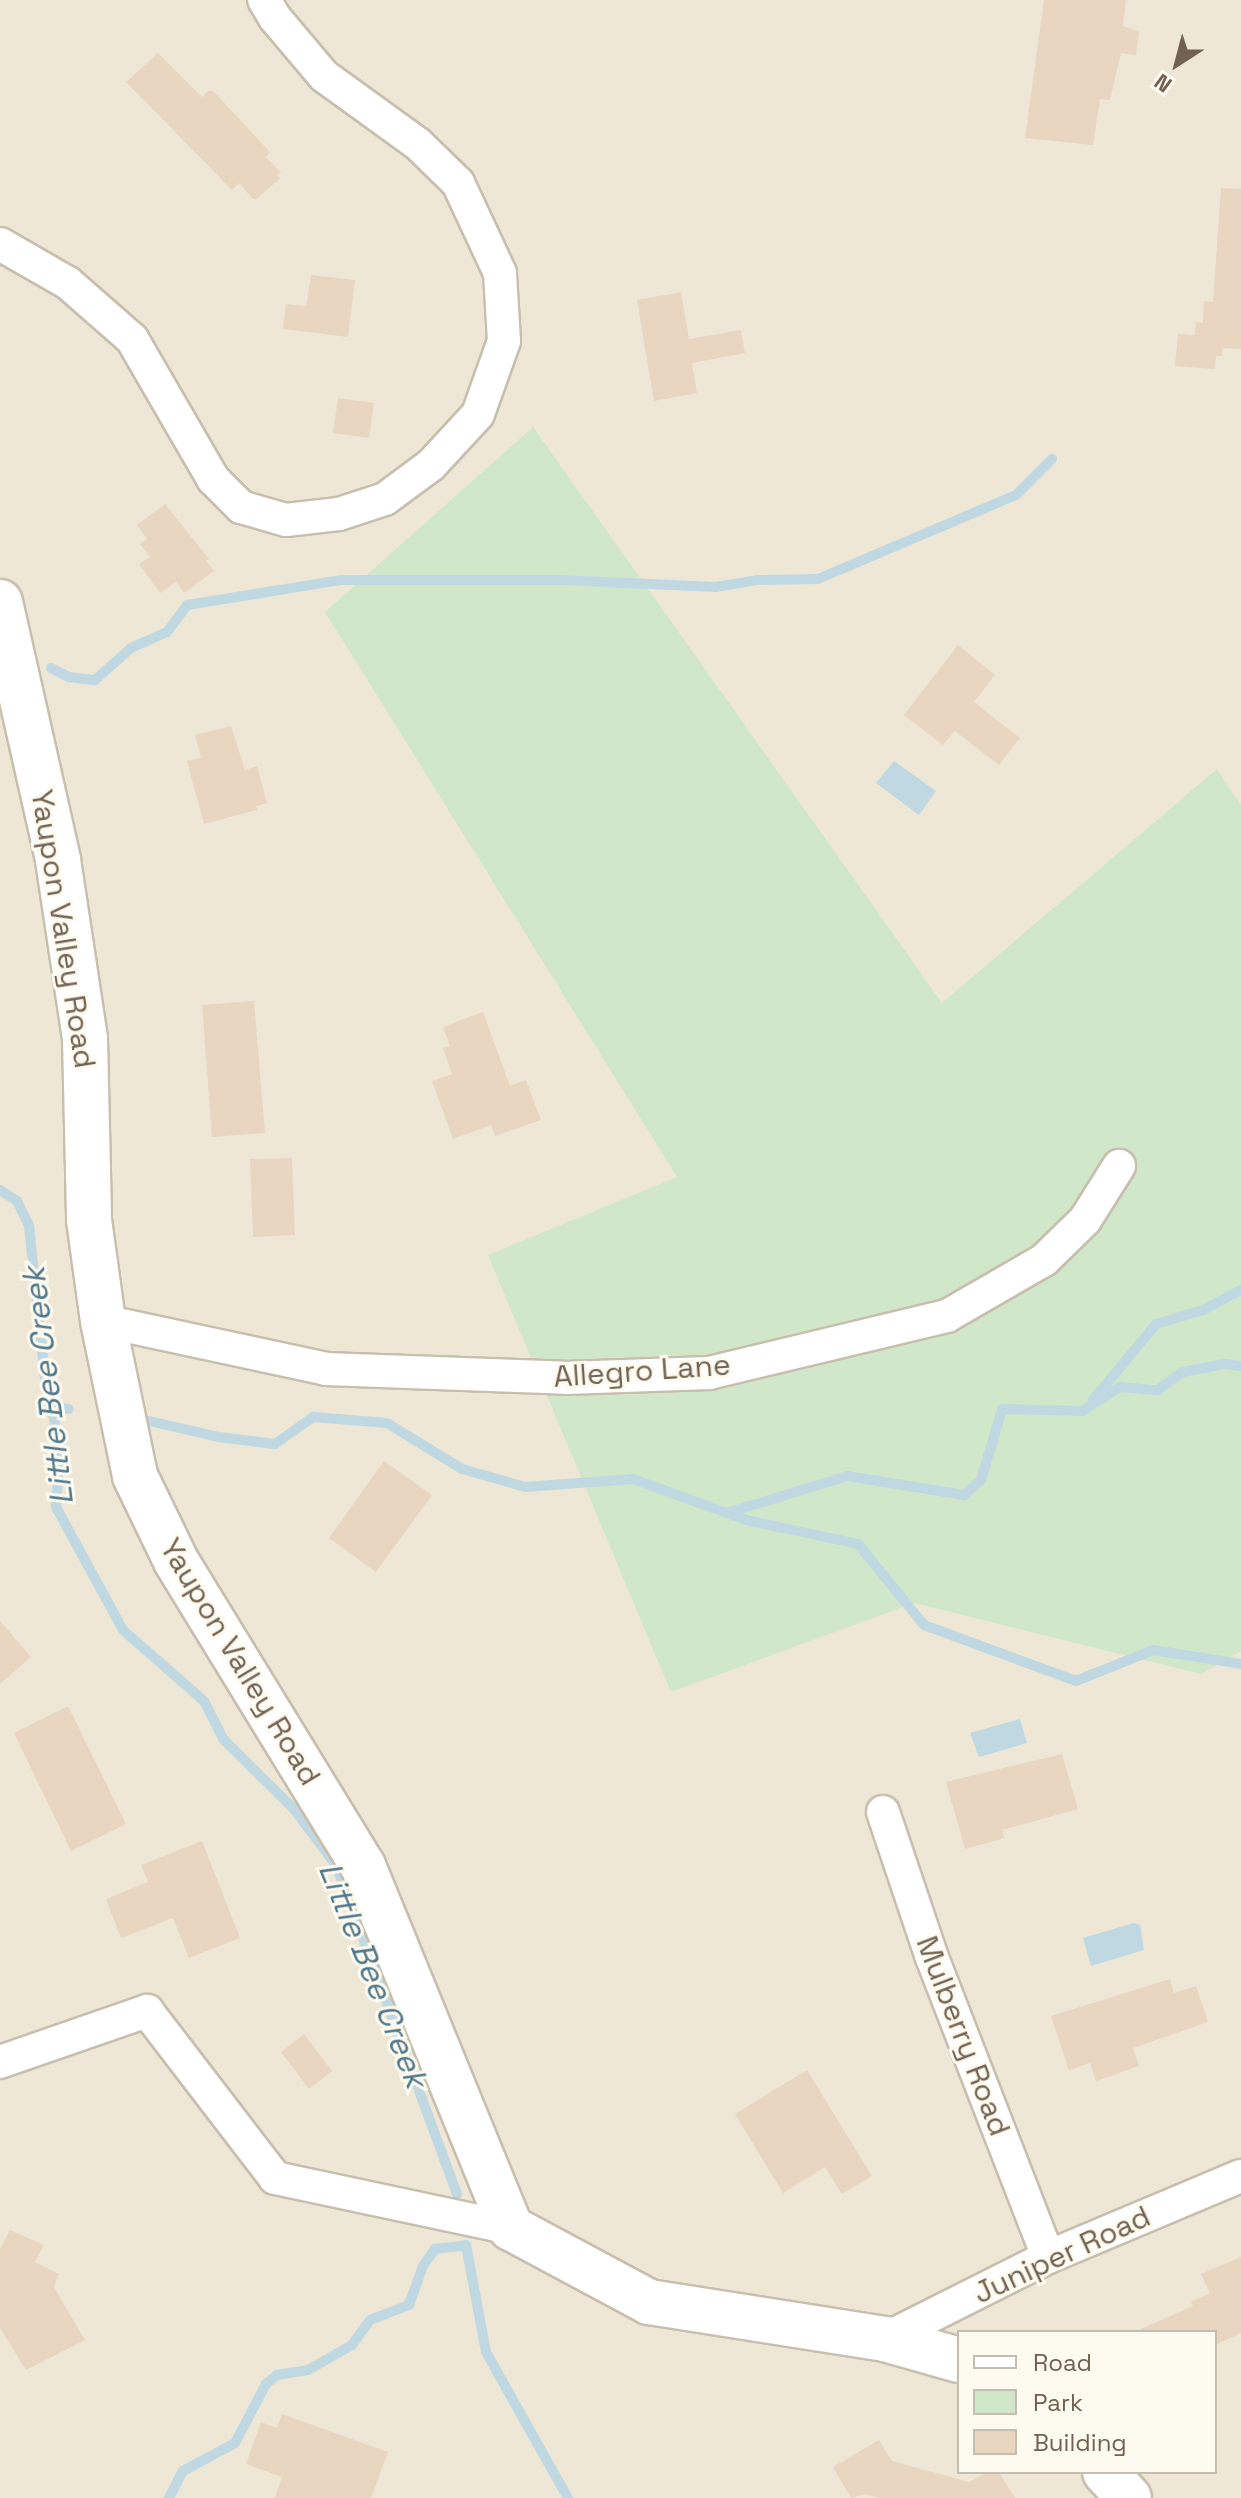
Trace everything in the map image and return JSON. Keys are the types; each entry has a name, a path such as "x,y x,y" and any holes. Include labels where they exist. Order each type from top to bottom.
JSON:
{"street":[{"path":"0,244 68,283 132,339 213,479 241,507 286,520 339,514 385,499 431,465 478,414 504,341 500,273 458,183 418,144 324,76 275,18 264,0"},
{"name":"Yaupon Valley Road","path":"0,602 58,860 85,1039 89,1220 103,1321 135,1476 176,1561 363,1866 511,2228"},
{"name":"Allegro Lane","path":"103,1321 326,1369 566,1378 709,1373 947,1316 1044,1260 1085,1220 1119,1166"},
{"name":"Mulberry Road","path":"883,1812 931,1955 1048,2257"},
{"path":"0,2062 147,2011 275,2178 511,2228 649,2302 885,2339 957,2359"},
{"name":"Juniper Road","path":"885,2339 1048,2257 1241,2176"},
{"path":"1107,2474 1129,2498"}],"shaded area":[{"path":"0,0 1241,0 1241,2498 0,2498"}],"green space":[{"path":"533,427 942,1003 1217,769 1241,805 1241,1651 1201,1674 914,1603 671,1692 488,1255 677,1177 325,612"}],"water":[{"path":"894,761 936,791 919,815 876,783"},
{"path":"1020,1719 1027,1743 979,1757 970,1733"},
{"path":"1134,1923 1140,1925 1144,1950 1091,1966 1083,1938"}],"building":[{"path":"1044,0 1126,0 1123,26 1139,32 1136,55 1121,53 1110,100 1100,99 1093,145 1025,138"},
{"path":"158,53 202,97 209,90 214,92 270,152 266,157 281,172 277,175 280,178 257,199 253,199 239,183 232,190 126,82"},
{"path":"1221,188 1241,189 1241,349 1223,348 1222,356 1216,356 1215,369 1175,366 1178,334 1195,335 1196,322 1203,323 1204,301 1213,302"},
{"path":"311,275 355,280 348,337 283,329 286,304 306,306"},
{"path":"681,292 689,339 741,330 745,353 692,363 697,393 654,401 637,300"},
{"path":"338,398 374,403 369,438 333,433"},
{"path":"165,504 209,559 206,561 214,571 184,593 176,582 160,593 139,564 150,557 140,544 147,539 137,525"},
{"path":"958,645 995,675 974,702 1020,738 999,765 955,731 943,745 904,715"},
{"path":"231,726 245,770 257,766 267,803 256,806 257,810 204,824 187,761 201,758 195,735"},
{"path":"254,1001 265,1133 212,1137 202,1005"},
{"path":"483,1012 510,1086 526,1080 541,1120 495,1136 491,1125 453,1139 432,1081 452,1074 443,1048 450,1046 443,1027"},
{"path":"292,1158 295,1235 253,1237 250,1159"},
{"path":"384,1461 432,1495 376,1572 329,1538"},
{"path":"0,1621 31,1657 0,1684"},
{"path":"68,1706 126,1824 71,1851 14,1733"},
{"path":"1062,1754 1078,1809 1002,1830 1005,1838 965,1849 946,1782"},
{"path":"202,1841 240,1938 189,1958 173,1918 121,1938 106,1899 148,1882 141,1865"},
{"path":"1170,1979 1174,1993 1196,1986 1208,2022 1133,2048 1139,2066 1096,2081 1090,2063 1069,2070 1051,2016"},
{"path":"304,2034 332,2071 309,2089 281,2052"},
{"path":"807,2070 872,2176 842,2194 825,2167 783,2193 735,2114"},
{"path":"10,2230 44,2245 35,2262 59,2274 54,2287 85,2340 26,2370 0,2328 0,2249"},
{"path":"1241,2257 1241,2333 1217,2344 1217,2330 1139,2330 1193,2306 1191,2302 1210,2293 1201,2274"},
{"path":"282,2414 388,2452 371,2498 275,2498 282,2477 246,2464 261,2422 277,2428"},
{"path":"879,2440 892,2461 969,2482 984,2474 1000,2474 1015,2498 880,2498 865,2494 851,2498 833,2467"}],"waterway":[{"path":"51,668 69,677 95,680 131,648 167,632 187,605 342,580 560,580 716,587 758,580 818,579 1016,495 1052,459"},
{"name":"Little Bee Creek","path":"0,1190 17,1201 29,1226 45,1379 60,1446 56,1507 123,1630 204,1701 224,1740 294,1809 336,1865 457,2194"},
{"path":"1093,1400 1156,1324 1203,1310 1241,1290"},
{"path":"727,1513 847,1476 964,1495 981,1480 1002,1409 1082,1411 1120,1387 1158,1390 1182,1372 1225,1364 1241,1366"},
{"path":"50,1406 69,1409"},
{"path":"149,1421 219,1437 275,1444 313,1417 387,1423 462,1469 525,1487 633,1479 746,1520 858,1544 924,1625 1076,1681 1153,1650 1241,1664"},
{"path":"169,2498 183,2471 235,2443 266,2384 277,2375 308,2370 352,2345 370,2320 409,2305 423,2266 435,2249 466,2245 486,2352 568,2498"}]}
